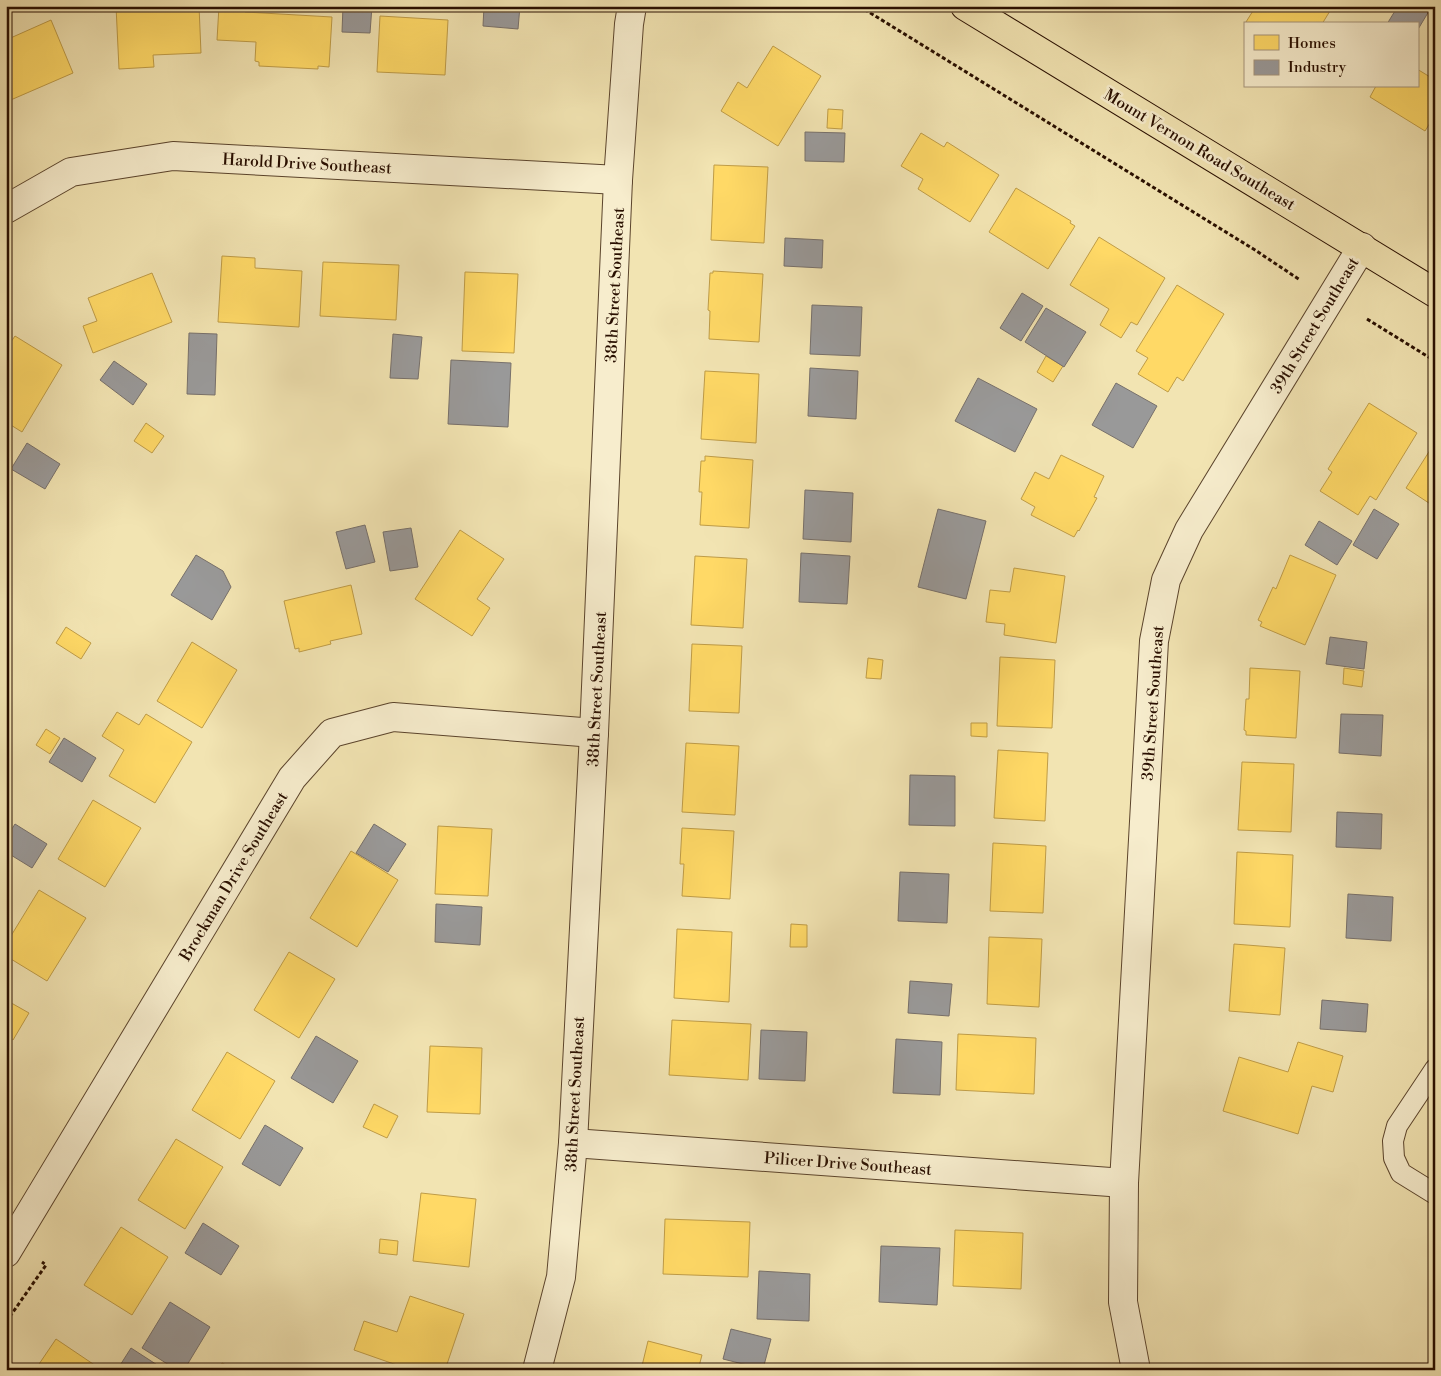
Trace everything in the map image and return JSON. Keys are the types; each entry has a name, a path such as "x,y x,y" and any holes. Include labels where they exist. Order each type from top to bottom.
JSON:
{"main road":[{"name":"Mount Vernon Road Southeast","path":"965,6 1435,293"}],"street":[{"name":"38th Street Southeast","path":"537,1370 561,1277 572,1143 594,733 618,180 629,24 632,6"},
{"name":"Harold Drive Southeast","path":"6,208 71,172 173,156 618,180"},
{"name":"39th Street Southeast","path":"1136,1370 1123,1302 1124,1183 1154,641 1166,580 1189,530 1362,247"},
{"name":"Brockman Drive Southeast","path":"6,1253 292,778 332,733 394,717 594,733"},
{"name":"Pilicer Drive Southeast","path":"572,1143 1124,1183"}],"lane":[{"path":"1435,1069 1397,1126 1393,1141 1394,1158 1401,1174 1435,1194"}],"path":[{"path":"859,6 1247,245 1302,282"},
{"path":"1367,319 1435,361"},
{"path":"6,1322 46,1265"}],"building: Homes":[{"path":"116,6 199,6 201,53 153,55 154,67 119,69"},
{"path":"219,6 245,6 245,12 332,17 329,67 318,66 318,69 259,66 259,62 255,61 256,42 217,40"},
{"path":"1256,6 1333,6 1323,22 1246,22"},
{"path":"380,16 448,20 445,75 377,72"},
{"path":"51,20 73,73 6,102 6,40"},
{"path":"773,46 821,76 778,146 721,111 738,82 747,88"},
{"path":"1418,70 1435,80 1435,115 1425,131 1370,97 1375,88 1418,88"},
{"path":"828,109 843,110 842,129 827,128"},
{"path":"921,133 944,147 947,142 999,175 970,222 918,189 923,179 901,166"},
{"path":"714,165 768,167 764,243 711,240"},
{"path":"1016,188 1071,221 1070,223 1075,226 1048,269 989,232"},
{"path":"1099,237 1165,278 1137,325 1131,322 1121,338 1100,325 1109,309 1070,285"},
{"path":"222,256 255,258 255,268 302,271 299,327 218,322"},
{"path":"323,262 399,265 396,320 320,316"},
{"path":"713,271 763,274 759,342 709,339 710,273 713,273"},
{"path":"465,272 518,274 514,353 462,351"},
{"path":"152,273 172,322 93,353 83,326 97,321 88,298"},
{"path":"1177,285 1224,314 1183,381 1177,377 1168,392 1138,374 1148,358 1136,351"},
{"path":"15,336 62,365 22,432 6,422 6,349"},
{"path":"1046,356 1063,366 1053,382 1037,372"},
{"path":"705,371 759,374 756,443 701,439"},
{"path":"1369,403 1417,433 1376,500 1370,496 1358,515 1320,491 1332,472 1328,469"},
{"path":"146,423 164,436 152,453 134,441"},
{"path":"1432,447 1435,448 1435,507 1406,488"},
{"path":"1061,455 1104,476 1094,497 1097,498 1074,537 1031,515 1035,507 1021,499 1035,472 1049,479"},
{"path":"705,456 753,460 749,528 700,525 702,492 699,492 701,461 705,461"},
{"path":"460,530 504,559 477,599 490,608 472,636 415,599"},
{"path":"1290,555 1336,575 1305,645 1260,626 1262,622 1258,620 1273,587 1276,589"},
{"path":"695,556 747,559 743,628 691,625"},
{"path":"1014,568 1065,576 1056,643 1004,635 1005,624 986,622 990,590 1010,592"},
{"path":"351,585 362,634 330,641 331,644 299,652 299,648 295,649 284,601"},
{"path":"66,627 91,643 81,659 56,643"},
{"path":"192,642 237,670 202,728 157,701"},
{"path":"692,644 742,646 739,713 689,711"},
{"path":"1000,657 1055,660 1052,728 997,726"},
{"path":"868,658 883,660 881,679 866,678"},
{"path":"1250,668 1300,671 1296,738 1246,735 1244,730 1246,699 1249,699"},
{"path":"1344,668 1364,671 1362,687 1343,684"},
{"path":"117,712 139,725 146,714 192,742 155,803 109,776 124,750 102,736"},
{"path":"971,723 987,723 987,737 971,736"},
{"path":"46,729 60,738 50,754 36,745"},
{"path":"686,743 739,746 735,815 682,812"},
{"path":"998,750 1048,753 1045,821 994,818"},
{"path":"1242,762 1294,764 1291,832 1238,830"},
{"path":"93,800 141,828 105,887 58,859"},
{"path":"438,826 492,829 488,896 435,894"},
{"path":"682,828 734,831 730,899 682,896 684,864 680,864"},
{"path":"993,843 1046,846 1043,913 990,911"},
{"path":"351,851 398,880 357,947 310,918"},
{"path":"1237,852 1293,855 1290,927 1234,924"},
{"path":"39,890 86,918 47,981 6,956 6,944"},
{"path":"791,924 807,925 807,947 790,947"},
{"path":"677,929 732,932 729,1002 674,998"},
{"path":"989,937 1042,939 1039,1007 987,1004"},
{"path":"1234,944 1285,948 1280,1015 1229,1011"},
{"path":"289,952 335,979 299,1038 254,1010"},
{"path":"6,1000 29,1013 13,1040 6,1038"},
{"path":"672,1020 751,1024 748,1080 669,1075"},
{"path":"958,1034 1036,1038 1034,1094 956,1090"},
{"path":"1298,1042 1343,1056 1333,1092 1312,1086 1298,1134 1223,1111 1239,1057 1288,1072"},
{"path":"430,1046 482,1048 480,1114 427,1112"},
{"path":"227,1052 275,1081 240,1139 192,1110"},
{"path":"374,1104 398,1116 387,1138 363,1127"},
{"path":"176,1139 223,1167 185,1229 138,1200"},
{"path":"421,1193 476,1199 469,1267 413,1261"},
{"path":"665,1219 750,1222 748,1277 663,1274"},
{"path":"121,1227 168,1257 132,1315 84,1285"},
{"path":"955,1230 1023,1233 1021,1289 953,1286"},
{"path":"380,1239 398,1241 397,1255 379,1253"},
{"path":"410,1296 464,1314 445,1370 411,1370 354,1350 364,1321 397,1332"},
{"path":"56,1339 102,1370 35,1370"},
{"path":"648,1341 702,1355 698,1370 641,1370"},
{"path":"222,1363 236,1370 219,1370"}],"building: Industry":[{"path":"343,6 372,6 370,33 342,32"},
{"path":"484,6 520,6 518,29 483,26"},
{"path":"1398,6 1432,6 1418,29 1418,22 1388,22"},
{"path":"805,132 845,133 844,162 805,161"},
{"path":"785,238 823,240 822,268 784,266"},
{"path":"1022,293 1043,306 1021,341 1000,328"},
{"path":"812,305 862,307 860,356 810,354"},
{"path":"1046,308 1086,332 1064,367 1025,342"},
{"path":"189,333 217,334 215,395 187,394"},
{"path":"393,334 422,337 418,379 390,378"},
{"path":"451,360 511,363 508,427 448,424"},
{"path":"114,361 147,384 133,405 100,380"},
{"path":"810,368 858,371 856,419 808,416"},
{"path":"978,378 1037,409 1015,452 955,421"},
{"path":"1116,383 1157,406 1133,448 1092,425"},
{"path":"27,443 60,464 45,489 11,469"},
{"path":"805,490 853,493 851,542 803,539"},
{"path":"938,509 986,521 966,599 918,587"},
{"path":"1374,509 1399,524 1377,559 1353,545"},
{"path":"1319,521 1352,541 1337,565 1305,545"},
{"path":"365,525 375,562 346,569 336,532"},
{"path":"411,528 418,567 390,571 383,532"},
{"path":"801,553 850,556 847,604 799,602"},
{"path":"196,555 223,571 231,587 212,620 171,595"},
{"path":"1330,637 1367,642 1364,669 1326,664"},
{"path":"1341,714 1383,715 1381,756 1339,753"},
{"path":"64,738 96,758 82,782 49,762"},
{"path":"910,775 955,776 955,826 909,825"},
{"path":"1337,812 1382,814 1381,849 1336,847"},
{"path":"15,824 47,844 32,868 6,852 6,838"},
{"path":"374,824 406,844 388,872 356,853"},
{"path":"900,872 949,874 947,923 898,921"},
{"path":"1348,894 1393,897 1391,941 1346,938"},
{"path":"436,904 482,907 480,945 435,942"},
{"path":"910,981 952,984 949,1016 908,1013"},
{"path":"1322,1000 1368,1004 1366,1032 1320,1029"},
{"path":"761,1030 807,1032 805,1081 759,1079"},
{"path":"316,1036 358,1061 333,1103 291,1078"},
{"path":"896,1039 942,1042 940,1095 893,1093"},
{"path":"265,1125 303,1148 280,1186 242,1164"},
{"path":"203,1223 239,1246 221,1275 185,1253"},
{"path":"881,1246 940,1248 937,1305 879,1302"},
{"path":"759,1271 810,1274 809,1321 757,1319"},
{"path":"170,1302 210,1327 184,1370 177,1370 142,1348"},
{"path":"731,1329 771,1339 763,1369 723,1359"},
{"path":"131,1348 165,1370 117,1370"}]}
